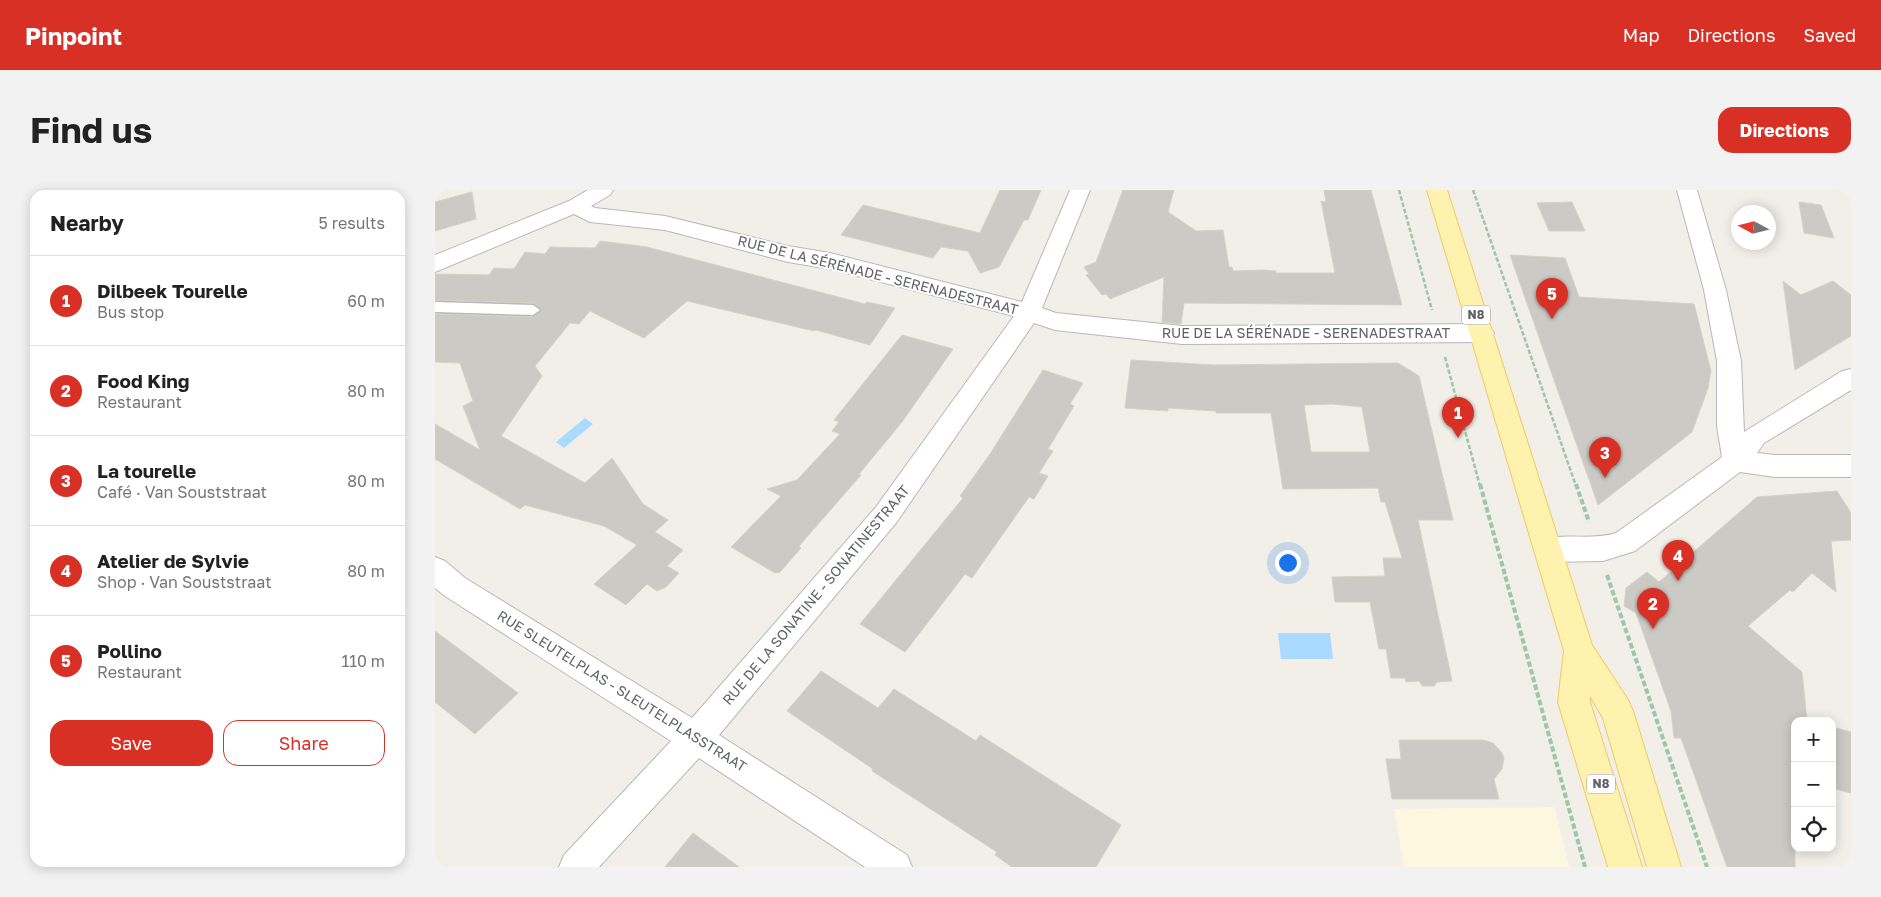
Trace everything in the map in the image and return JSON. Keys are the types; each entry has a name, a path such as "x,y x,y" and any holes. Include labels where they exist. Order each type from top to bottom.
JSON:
{"main road":[{"name":"N8","path":"1437,190 1579,651 1617,711 1664,867"},
{"name":"N8","path":"1579,651 1573,702 1625,867"}],"street":[{"path":"435,264 528,224 576,206 603,190"},
{"name":"RUE DE LA SONATINE - SONATINESTRAAT","path":"576,867 695,738 886,515 1029,313 1080,190"},
{"path":"1687,190 1715,290 1729,361 1730,426 1736,461"},
{"name":"RUE DE LA SÉRÉNADE - SERENADESTRAAT","path":"576,206 591,215 665,223 788,254 830,261 1003,304 1055,321 1182,335 1481,333"},
{"path":"1548,550 1599,549 1625,542 1736,461 1755,436 1851,378"},
{"path":"1736,461 1775,466 1851,466"},
{"name":"RUE SLEUTELPLAS - SLEUTELPLASSTRAAT","path":"435,570 455,587 810,810 895,867"}],"lane":[{"path":"435,307 533,310"}],"path":[{"path":"1399,190 1585,867"},
{"path":"1473,190 1599,549 1707,867"}],"shaded area":[{"path":"1554,807 1569,867 1404,867 1394,809"}],"water":[{"path":"585,418 593,424 564,448 556,442"},
{"path":"1278,633 1330,633 1333,659 1281,659"}],"building":[{"path":"1000,190 1041,190 1028,220 1024,220 999,267 980,273 968,251 941,247 933,258 841,235 863,205 980,233"},
{"path":"1123,190 1174,190 1168,212 1196,231 1223,230 1229,267 1232,267 1233,271 1263,270 1276,271 1276,273 1335,273 1321,201 1326,202 1324,190 1371,190 1402,305 1184,303 1181,324 1162,322 1164,277 1110,299 1106,294 1102,295 1086,275 1089,274 1084,267 1096,262"},
{"path":"472,192 476,219 435,231 435,202"},
{"path":"1572,202 1585,231 1549,231 1537,203"},
{"path":"1799,202 1821,205 1834,238 1804,233"},
{"path":"600,241 647,247 865,304 867,302 895,308 870,345 816,330 687,301 644,338 590,311 579,324 570,323 535,366 542,376 501,436 585,483 612,458 643,504 668,520 655,532 683,550 667,566 679,573 666,587 657,591 647,584 626,605 594,584 637,545 604,526 525,505 520,509 435,459 435,424 480,450 463,406 473,401 460,363 435,362 435,314 533,317 542,310 533,303 435,300 435,274 489,275 494,268 514,269 525,252 545,254 550,247 595,248"},
{"path":"1510,255 1565,258 1579,297 1694,304 1711,371 1708,388 1692,432 1598,505"},
{"path":"1783,281 1801,295 1833,281 1851,295 1851,336 1795,370"},
{"path":"902,335 953,349 902,422 859,474 861,475 799,546 801,548 780,572 775,573 731,547 781,496 767,489 797,480 840,434 832,431 839,422 834,420"},
{"path":"1131,360 1213,365 1398,363 1419,376 1453,520 1418,520 1452,681 1437,682 1434,686 1422,686 1419,681 1406,682 1405,678 1391,678 1386,649 1379,649 1370,602 1335,602 1332,577 1385,576 1383,558 1402,558 1385,502 1381,502 1378,488 1283,489 1271,413 1216,413 1216,411 1168,408 1168,411 1125,408","holes":["1332,404 1362,407 1370,452 1311,452 1304,405"]},
{"path":"1043,370 1083,383 1070,404 1074,406 1048,449 1053,451 1039,473 1048,476 1034,499 1029,497 972,578 965,574 905,652 860,624 963,498 960,496 990,454"},
{"path":"1837,491 1851,513 1851,540 1831,541 1836,592 1812,573 1793,592 1790,590 1748,626 1802,672 1807,717 1791,717 1791,852 1795,852 1795,867 1727,867 1681,738 1674,738 1671,711 1636,613 1624,606 1626,588 1647,572 1659,582 1757,497"},
{"path":"435,631 518,693 475,734 435,702"},
{"path":"821,671 878,708 894,689 976,741 980,735 1121,825 1096,867 1012,867 995,855 997,852 872,771 873,769 787,711"},
{"path":"1836,728 1851,732 1851,793 1836,789"},
{"path":"1399,740 1483,740 1493,743 1504,758 1502,769 1494,779 1499,799 1392,799 1386,759 1401,759"},
{"path":"693,833 739,867 665,867"}],"place":[{"name":"Pollino","path":"1552,319"},
{"name":"Dilbeek Tourelle","path":"1458,438"},
{"name":"La tourelle","path":"1605,478"},
{"name":"Atelier de Sylvie","path":"1678,581"},
{"name":"Food King","path":"1653,629"}]}
